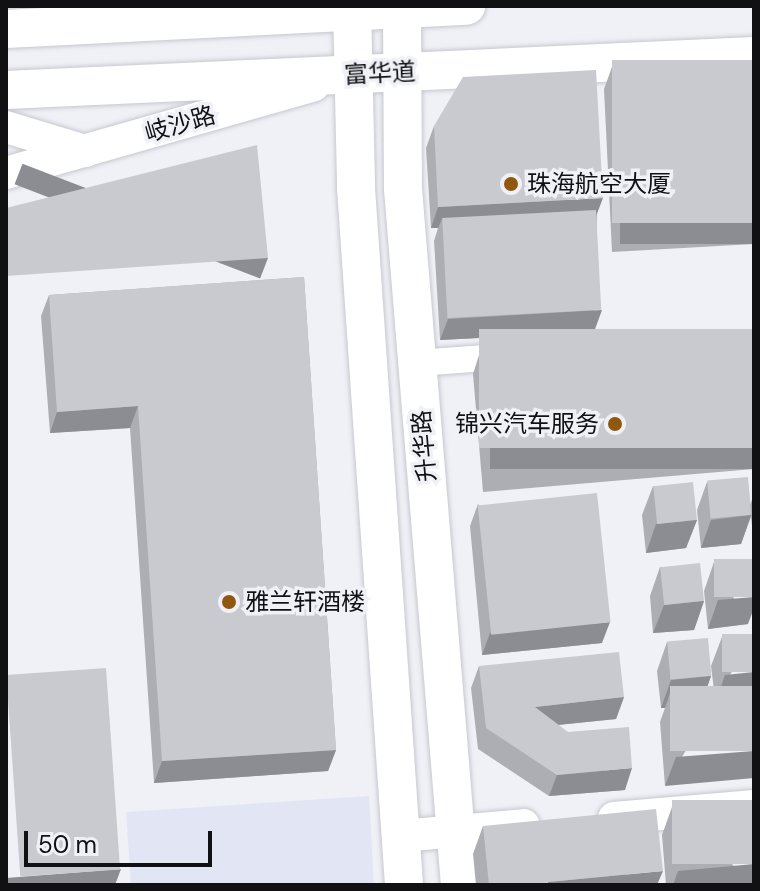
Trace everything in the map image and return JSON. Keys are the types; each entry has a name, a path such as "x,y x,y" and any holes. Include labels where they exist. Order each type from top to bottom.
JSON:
{"main road":[{"path":"6,29 352,8 466,6"},
{"name":"升华路","path":"402,7 403,189 460,885"},
{"name":"升华路","path":"352,8 356,188 404,885"},
{"name":"富华道","path":"6,90 754,56"}],"street":[{"name":"岐沙路","path":"6,173 353,74"},
{"path":"6,127 85,151"},
{"path":"417,363 540,354"},
{"path":"401,836 754,806"}],"shaded area":[{"path":"369,796 374,885 131,885 126,812"}],"building":[{"path":"612,60 754,60 754,223 612,223"},
{"name":"珠海航空大厦","path":"596,70 603,198 438,207 434,126 463,77"},
{"path":"257,145 268,258 6,276 6,208"},
{"path":"596,210 601,310 447,318 442,218"},
{"name":"雅兰轩酒楼","path":"304,277 336,750 162,761 138,406 57,412 49,295"},
{"name":"锦兴汽车服务","path":"479,329 754,329 754,448 479,448"},
{"path":"748,477 751,515 710,518 707,481"},
{"path":"693,482 697,520 657,524 653,486"},
{"path":"597,493 611,622 491,635 478,506"},
{"path":"714,559 754,559 754,597 714,597"},
{"path":"700,563 704,601 664,605 660,567"},
{"path":"722,634 754,634 754,672 722,672"},
{"path":"708,638 711,676 670,679 667,642"},
{"path":"619,652 624,697 535,707 568,732 629,727 632,768 557,775 486,728 479,666"},
{"path":"106,668 120,870 20,876 6,675"},
{"path":"670,686 754,686 754,751 670,751"},
{"path":"672,800 754,800 754,864 672,864"},
{"path":"656,809 663,871 548,882 548,885 489,885 483,826"}],"place":[{"name":"珠海航空大厦","path":"511,184"},
{"name":"锦兴汽车服务","path":"615,424"},
{"name":"雅兰轩酒楼","path":"229,602"}]}
